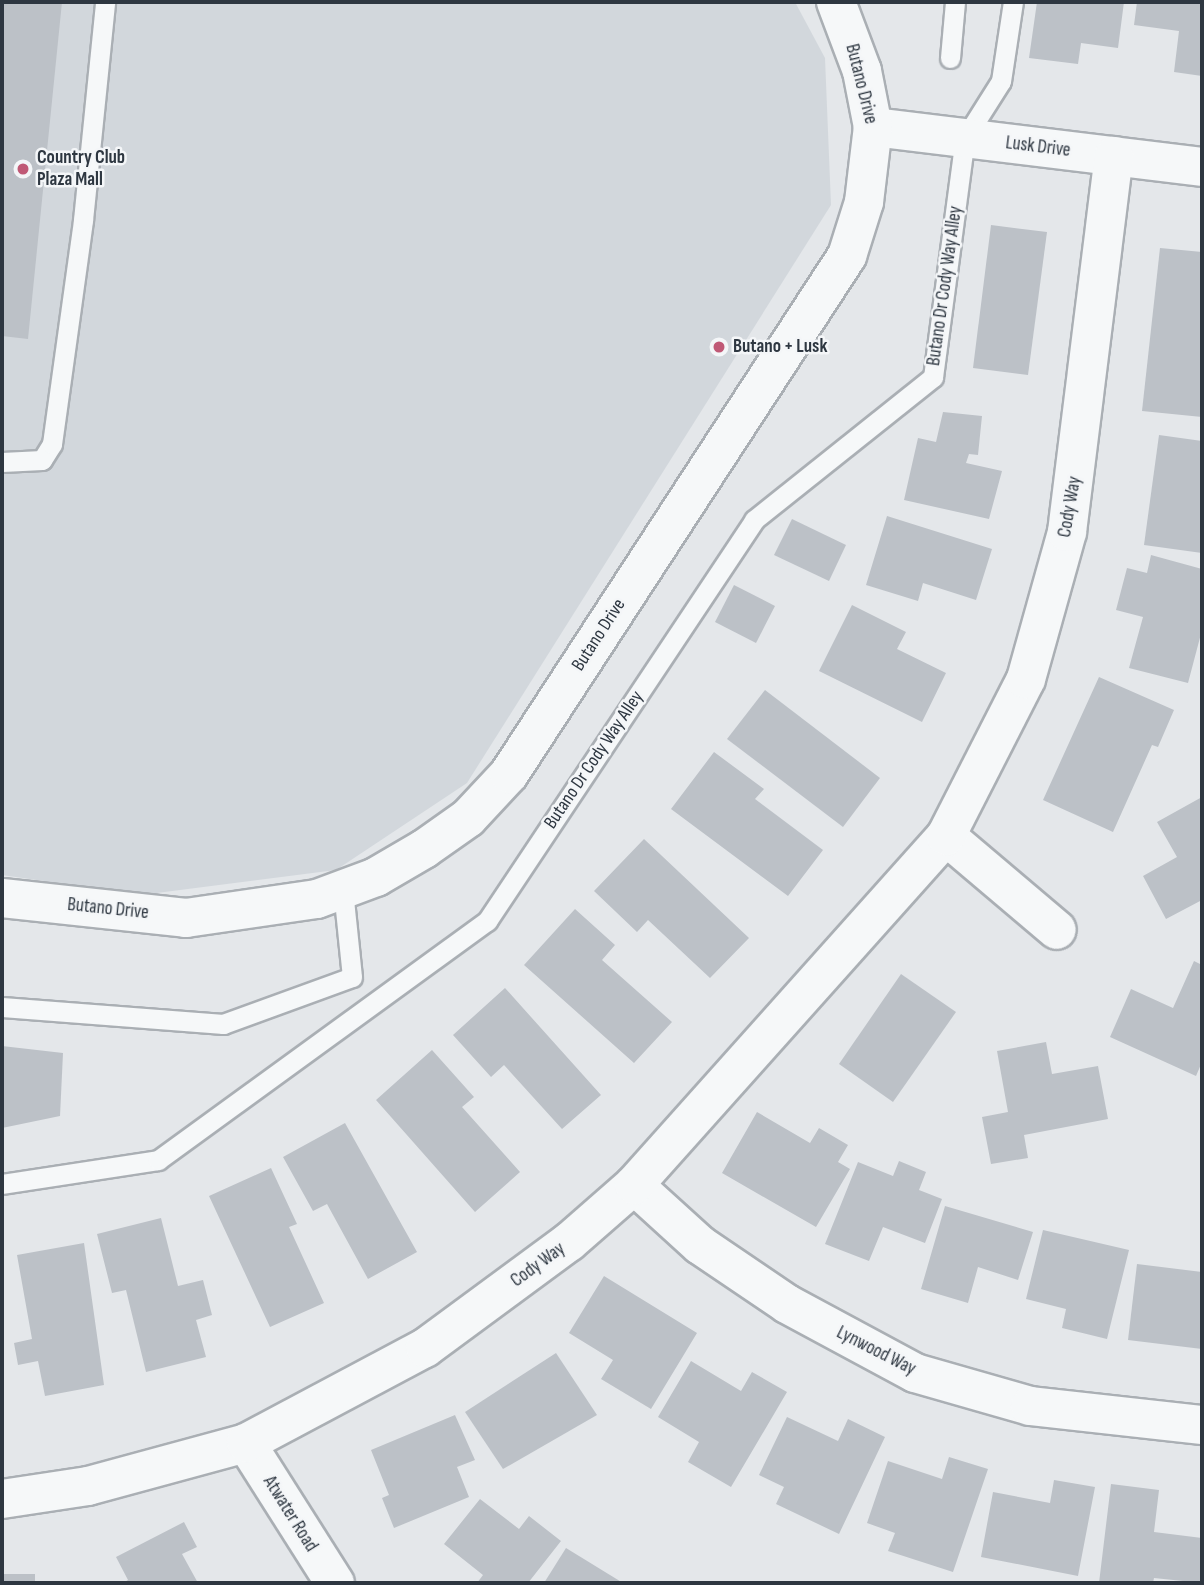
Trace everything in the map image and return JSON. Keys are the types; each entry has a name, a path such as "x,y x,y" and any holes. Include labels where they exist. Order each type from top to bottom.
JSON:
{"street":[{"name":"Butano Drive","path":"2,898 186,918 251,912 342,890 424,849 468,818 509,774 847,256 864,202 873,127 862,71 836,2"},
{"name":"Lusk Drive","path":"873,127 1202,167"},
{"name":"Cody Way","path":"2,1499 88,1486 246,1443 425,1348 569,1242 634,1185 946,836 1026,679 1067,532 1114,156"},
{"path":"946,836 1057,930"},
{"name":"Lynwood Way","path":"634,1185 700,1245 787,1304 915,1373 1030,1406 1202,1425"},
{"name":"Atwater Road","path":"246,1443 335,1583"}],"lane":[{"path":"2,462 42,460 52,444 83,220 105,2"},
{"path":"950,58 955,2"},
{"path":"965,138 1001,81 1013,2"},
{"name":"Butano Dr Cody Way Alley","path":"2,1184 158,1160 487,921 754,520 933,377 965,138"},
{"path":"2,1007 223,1024 352,977 342,890"}],"shaded area":[{"path":"2,2 795,2 825,58 831,205 467,783 336,870 141,895 2,875"}],"building":[{"name":"Country Club Plaza Mall","path":"2,2 62,2 28,339 2,336"},
{"path":"1037,2 1124,2 1118,48 1081,43 1078,64 1029,58"},
{"path":"1137,2 1202,2 1202,76 1174,72 1179,31 1134,25"},
{"path":"991,225 1047,232 1028,375 973,368"},
{"path":"1160,248 1202,252 1202,417 1142,411"},
{"path":"943,412 982,416 978,455 969,454 966,463 1002,471 989,519 904,500 918,438 936,442"},
{"path":"1159,435 1202,441 1202,553 1144,545"},
{"path":"887,516 992,549 976,600 923,583 918,601 866,585"},
{"path":"792,519 846,545 829,581 774,555"},
{"path":"1151,555 1202,569 1202,630 1188,683 1129,668 1143,617 1116,610 1127,568 1147,573"},
{"path":"734,585 775,606 756,643 715,622"},
{"path":"852,605 906,632 897,649 946,673 922,722 819,671"},
{"path":"1099,677 1174,710 1158,747 1152,745 1113,832 1043,800"},
{"path":"765,690 880,778 843,827 727,739"},
{"path":"714,752 764,789 755,799 823,850 788,896 671,809"},
{"path":"1202,797 1202,900 1166,919 1143,876 1177,857 1157,822"},
{"path":"644,839 749,938 710,978 648,920 637,932 594,891"},
{"path":"575,909 615,945 602,960 672,1022 634,1063 524,965"},
{"path":"1194,961 1202,965 1202,1062 1196,1076 1110,1037 1131,989 1173,1008"},
{"path":"901,974 956,1012 893,1102 839,1064"},
{"path":"505,988 601,1095 562,1129 504,1065 491,1077 453,1035"},
{"path":"1046,1042 1052,1074 1098,1066 1108,1119 1024,1135 1028,1158 991,1164 982,1117 1008,1112 997,1051"},
{"path":"2,1046 63,1053 60,1116 2,1128"},
{"path":"432,1050 474,1097 462,1107 520,1172 475,1212 376,1100"},
{"path":"757,1112 810,1143 819,1128 848,1145 838,1162 850,1169 816,1227 722,1173"},
{"path":"345,1123 417,1252 368,1279 327,1204 313,1211 283,1157"},
{"path":"899,1161 926,1172 919,1190 942,1199 925,1243 883,1227 869,1261 825,1244 858,1162 893,1176"},
{"path":"271,1168 297,1224 289,1227 324,1303 270,1327 209,1196"},
{"path":"945,1206 1033,1232 1018,1280 978,1267 968,1303 921,1289"},
{"path":"161,1218 178,1286 203,1280 212,1315 196,1320 206,1357 146,1372 126,1290 112,1293 97,1234"},
{"path":"1043,1230 1129,1250 1107,1339 1062,1328 1066,1309 1026,1299"},
{"path":"84,1243 104,1385 45,1396 38,1361 18,1365 14,1343 32,1339 17,1255"},
{"path":"1137,1264 1202,1272 1202,1349 1128,1340"},
{"path":"604,1276 697,1333 651,1409 601,1379 613,1360 569,1333"},
{"path":"556,1353 597,1415 503,1469 465,1412"},
{"path":"691,1361 741,1391 752,1372 787,1392 731,1487 688,1462 699,1442 658,1417"},
{"path":"455,1415 475,1460 457,1467 469,1497 394,1528 382,1498 389,1495 371,1450"},
{"path":"787,1417 838,1441 848,1419 885,1437 839,1534 776,1504 784,1487 759,1475"},
{"path":"949,1457 988,1469 953,1572 888,1551 895,1533 867,1523 888,1461 942,1479"},
{"path":"1054,1480 1095,1487 1078,1576 981,1557 993,1492 1050,1503"},
{"path":"1111,1484 1159,1490 1154,1532 1202,1538 1202,1583 1154,1578 1153,1583 1099,1583"},
{"path":"480,1499 519,1529 529,1516 561,1541 528,1583 477,1583 483,1575 444,1544"},
{"path":"184,1522 197,1547 182,1554 198,1583 123,1583 128,1580 116,1557"},
{"path":"566,1548 623,1583 544,1583"},
{"path":"2,1574 35,1574 35,1583 2,1583"}],"place":[{"name":"Country Club Plaza Mall","path":"23,169"},
{"name":"Butano + Lusk","path":"719,347"}]}
